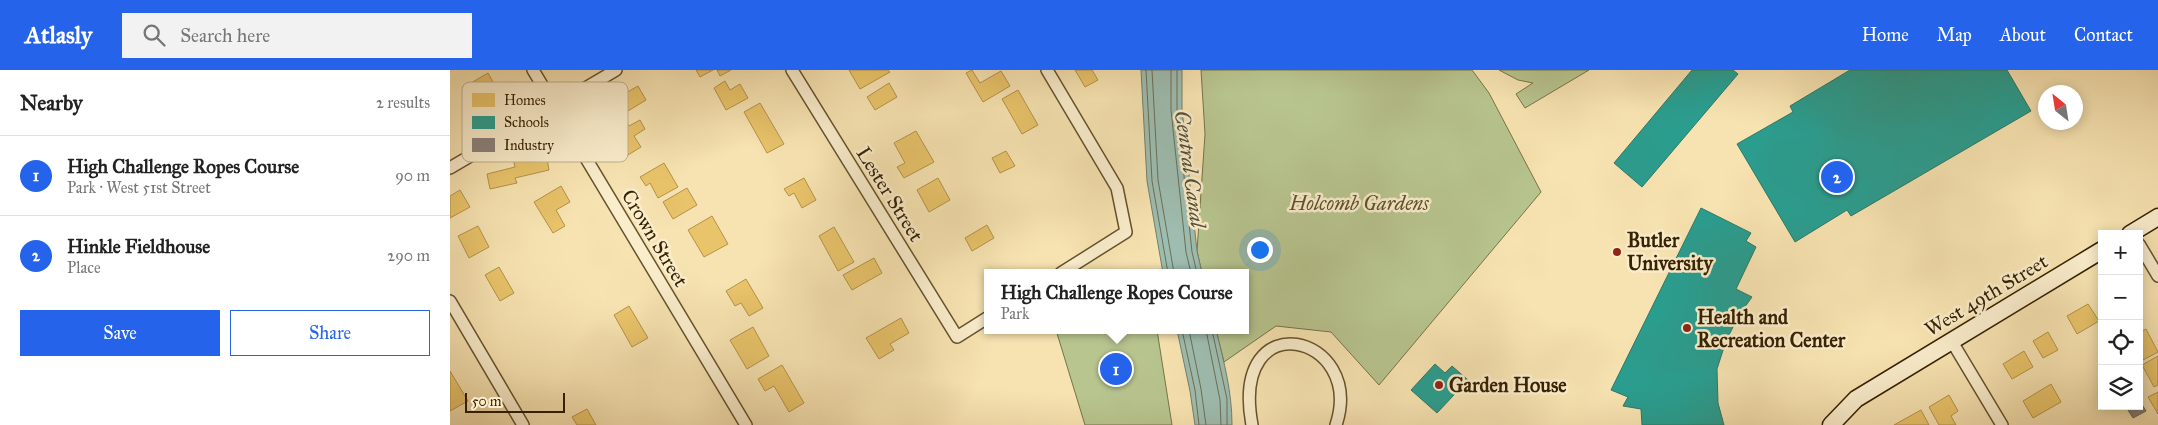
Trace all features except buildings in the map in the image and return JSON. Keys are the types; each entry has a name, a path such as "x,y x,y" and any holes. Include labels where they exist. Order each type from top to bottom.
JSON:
{"street":[{"name":"Crown Street","path":"533,70 540,82"},
{"path":"595,82 616,70"},
{"name":"Lester Street","path":"792,70 957,337 984,320"},
{"path":"1047,70 1117,188 1126,232 1067,269"},
{"path":"450,168 462,161"},
{"name":"Crown Street","path":"588,162 746,425"},
{"path":"2142,230 2158,217"},
{"path":"2143,251 2158,276"},
{"name":"West 49th Street","path":"1842,405 1892,377 2098,252"},
{"path":"450,301 523,425"},
{"path":"1951,340 2002,425"},
{"path":"1252,425 1248,400 1256,363 1268,350 1286,344 1296,345 1315,352 1324,357 1332,368 1337,378 1341,397 1336,425"},
{"path":"1820,425 1842,405"},
{"path":"1831,425 1842,405"}],"green space":[{"name":"Holcomb Gardens","path":"1201,70 1472,70 1489,93 1541,192 1379,385 1331,332 1276,326 1224,362 1217,334 1249,334 1249,269 1201,269 1197,251 1205,134"},
{"path":"1499,70 1589,70 1525,108 1516,94 1533,83 1518,80"},
{"path":"1057,334 1158,334 1172,425 1085,425"}],"water":[{"path":"1141,70 1182,70 1182,109 1197,251 1201,269 1162,269 1147,181"},
{"path":"1178,334 1217,334 1229,389 1232,425 1195,425"}],"place":[{"name":"Hinkle Fieldhouse","path":"1837,177"},
{"name":"Butler University","path":"1617,252"},
{"name":"Health and Recreation Center","path":"1687,328"},
{"name":"High Challenge Ropes Course","path":"1116,369"},
{"name":"Garden House","path":"1439,385"}],"water label":[{"name":"Central Canal","path":"1190,169"}]}
